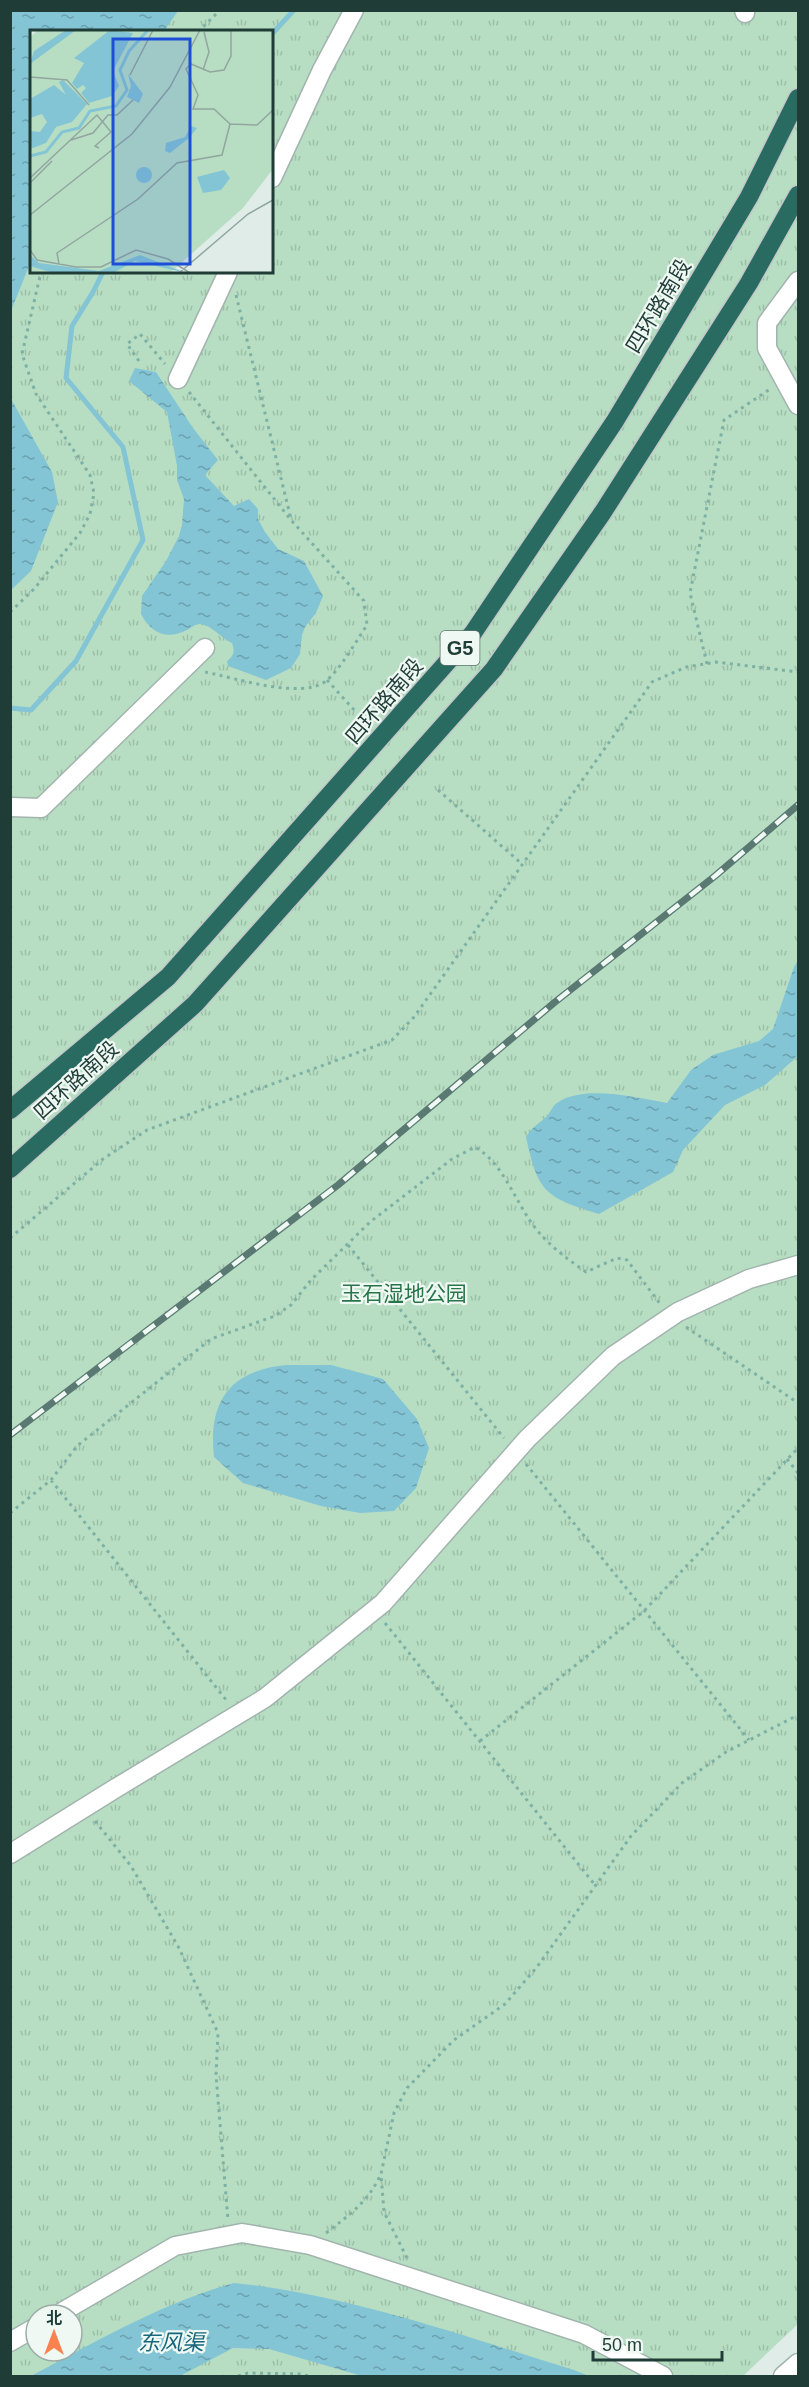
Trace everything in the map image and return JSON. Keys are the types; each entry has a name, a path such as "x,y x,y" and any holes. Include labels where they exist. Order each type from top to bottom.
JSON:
{"highway":[{"name":"四环路南段","path":"10,1110 168,977 473,633 615,421 749,197 798,98"},
{"name":"四环路南段","path":"10,1169 195,1004 494,669 610,502 749,283 798,195"}],"street":[{"path":"273,176 322,70 354,10"},
{"path":"178,379 228,273"},
{"path":"798,281 767,323 767,348 798,405"},
{"path":"10,807 41,808 205,648"},
{"path":"10,1854 265,1698 375,1610 516,1452 613,1356 670,1317 749,1279 798,1265"},
{"path":"78,2303 176,2246 242,2233 310,2245 584,2334 663,2376"},
{"path":"10,2342 24,2334"},
{"path":"783,2376 798,2363"}],"path":[{"path":"200,30 220,10"},
{"path":"10,612 34,589 80,533 90,514 94,493 90,475 36,394 22,354 40,273"},
{"path":"236,294 291,520"},
{"path":"139,361 127,344 140,334 291,520 364,601 367,625 327,680 312,689 293,690 185,668"},
{"path":"707,664 690,593 724,420 783,379"},
{"path":"10,1238 103,1159 147,1130 392,1040 414,1017 652,682 686,667 716,662 798,672"},
{"path":"327,680 355,711"},
{"path":"438,790 522,864"},
{"path":"10,1513 51,1480 77,1446 210,1339 275,1316 291,1305 311,1280 370,1222 452,1159 475,1147 490,1155 532,1224 548,1245 586,1272 617,1258 627,1260 670,1317 798,1403"},
{"path":"348,1245 749,1740"},
{"path":"480,1741 644,1611 798,1448"},
{"path":"787,1459 798,1473"},
{"path":"51,1480 238,1714"},
{"path":"375,1610 595,1885"},
{"path":"310,2245 350,2215 371,2194 381,2174 394,2112 406,2088 454,2040 506,2004 537,1967 631,1836 682,1783 726,1752 798,1715"},
{"path":"84,1808 131,1866 179,1948 218,2033 216,2075 226,2205 231,2236"},
{"path":"381,2174 384,2212 408,2259"},
{"path":"238,2376 248,2373 309,2376"}],"green space":[{"name":"玉石湿地公园","path":"11,11 798,11 798,2324 743,2376 11,2376"}],"water":[{"path":"11,10 178,11 165,30 30,30 30,264 11,311"},
{"path":"135,368 156,372 193,428 218,460 205,475 234,506 249,499 258,509 258,519 265,532 278,549 304,561 323,596 316,613 305,627 300,654 291,668 266,680 228,666 227,661 233,653 232,643 209,627 198,624 180,633 167,635 150,626 141,614 142,596 166,561 179,536 184,499 177,480 177,466 167,412 129,381"},
{"path":"10,397 52,472 58,502 31,571 11,590"},
{"path":"798,960 798,1056 765,1085 725,1105 683,1150 673,1172 599,1214 566,1203 547,1190 535,1170 526,1137 547,1116 555,1104 568,1097 596,1093 667,1103 691,1070 713,1055 759,1041 773,1029"},
{"path":"287,1365 331,1365 383,1379 417,1419 429,1448 416,1488 394,1511 360,1513 321,1506 243,1483 214,1457 215,1420 226,1392 250,1374 267,1368"},
{"name":"东风渠","path":"234,2283 320,2297 406,2318 589,2376 362,2376 269,2349 233,2348 180,2376 31,2376 55,2363 84,2363 84,2347 156,2312 207,2291"}],"waterway":[{"path":"273,33 294,10"},
{"path":"10,708 31,710 76,661 143,540 123,447 66,378 72,326 102,273"}],"railway":[{"path":"10,1435 338,1185 555,1002 715,876 798,805"}]}
